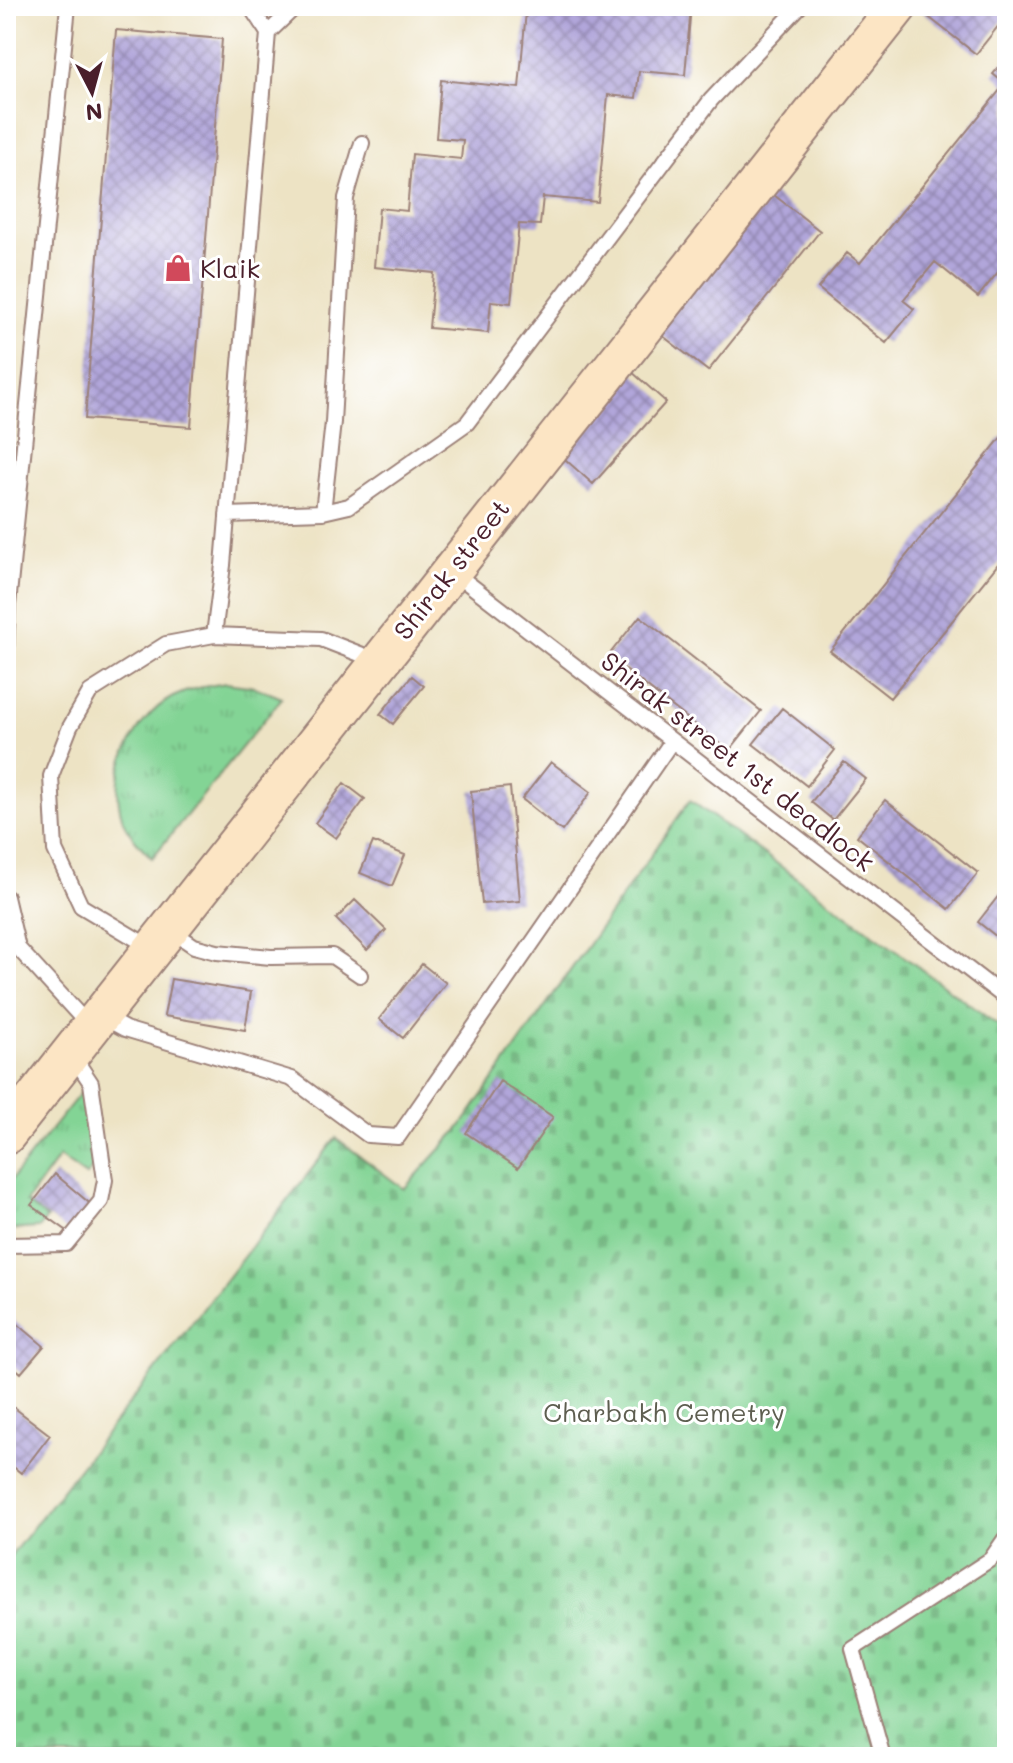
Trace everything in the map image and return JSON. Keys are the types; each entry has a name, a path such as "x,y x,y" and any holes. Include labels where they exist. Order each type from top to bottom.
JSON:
{"main road":[{"name":"Shirak street","path":"6,1135 81,1030 883,6"},
{"name":"Shirak street","path":"444,565 898,6"},
{"name":"Shirak street","path":"6,1110 81,1030"}],"lane":[{"path":"6,654 7,604 68,6"},
{"path":"214,635 268,33 250,6"},
{"path":"268,33 296,6"},
{"path":"227,515 323,512 349,506 467,423 711,100 800,6"},
{"path":"323,512 333,422 346,198 362,143"},
{"name":"Shirak street 1st deadlock","path":"444,565 1007,999"},
{"path":"360,975 332,956 271,957 217,952 153,939 81,906 55,850 51,776 70,727 90,692 166,644 214,635 321,639 370,658"},
{"path":"81,1030 125,1029 292,1079 368,1135 398,1137 672,741"},
{"path":"6,897 12,947 81,1030 105,1180 101,1201 66,1244 6,1245"},
{"path":"883,1757 853,1649 991,1559 1007,1536"}],"green space":[{"path":"226,683 255,687 282,698 152,858 127,829 120,807 118,789 126,752 145,720 158,707 186,691"},
{"name":"Charbakh Cemetry","path":"690,800 1007,1032 1007,1757 6,1757 6,1562 336,1138 404,1189 459,1129"},
{"path":"82,1091 98,1160 86,1176 59,1157 26,1202 47,1218 39,1228 6,1230 6,1186"}],"building":[{"path":"501,6 691,6 685,75 639,71 636,98 608,95 598,202 543,197 540,225 519,224 511,303 491,301 488,333 429,328 434,273 374,267 379,208 407,211 412,154 461,159 463,140 436,138 441,80 519,88 526,11"},
{"path":"925,6 1007,6 1007,15 976,54 921,11"},
{"path":"116,30 222,39 191,427 85,419"},
{"path":"1007,57 1007,261 978,297 935,262 903,300 914,309 886,343 818,288 847,253 860,263 1005,84 993,74"},
{"path":"765,188 820,231 708,371 654,329"},
{"path":"631,371 666,402 593,484 558,453"},
{"path":"1007,430 1007,553 890,698 830,651"},
{"path":"640,616 761,711 729,751 608,656"},
{"path":"412,676 424,686 393,724 380,714"},
{"path":"782,708 835,750 807,786 753,744"},
{"path":"551,762 591,792 562,831 522,799"},
{"path":"844,762 866,779 833,820 811,802"},
{"path":"344,783 365,799 336,838 315,823"},
{"path":"510,787 520,901 482,904 471,791"},
{"path":"885,800 978,873 949,909 857,836"},
{"path":"373,842 405,855 392,886 360,873"},
{"path":"1007,885 1007,945 978,922"},
{"path":"355,900 386,930 367,950 336,919"},
{"path":"422,964 446,983 403,1038 379,1019"},
{"path":"171,979 251,992 245,1030 164,1016"},
{"path":"500,1081 553,1117 518,1168 466,1133"},
{"path":"55,1174 94,1207 73,1235 31,1205"},
{"path":"6,1314 44,1346 21,1373 6,1360"},
{"path":"8,1403 50,1435 21,1473 6,1461"}],"place":[{"name":"Klaik","path":"178,268"}]}
